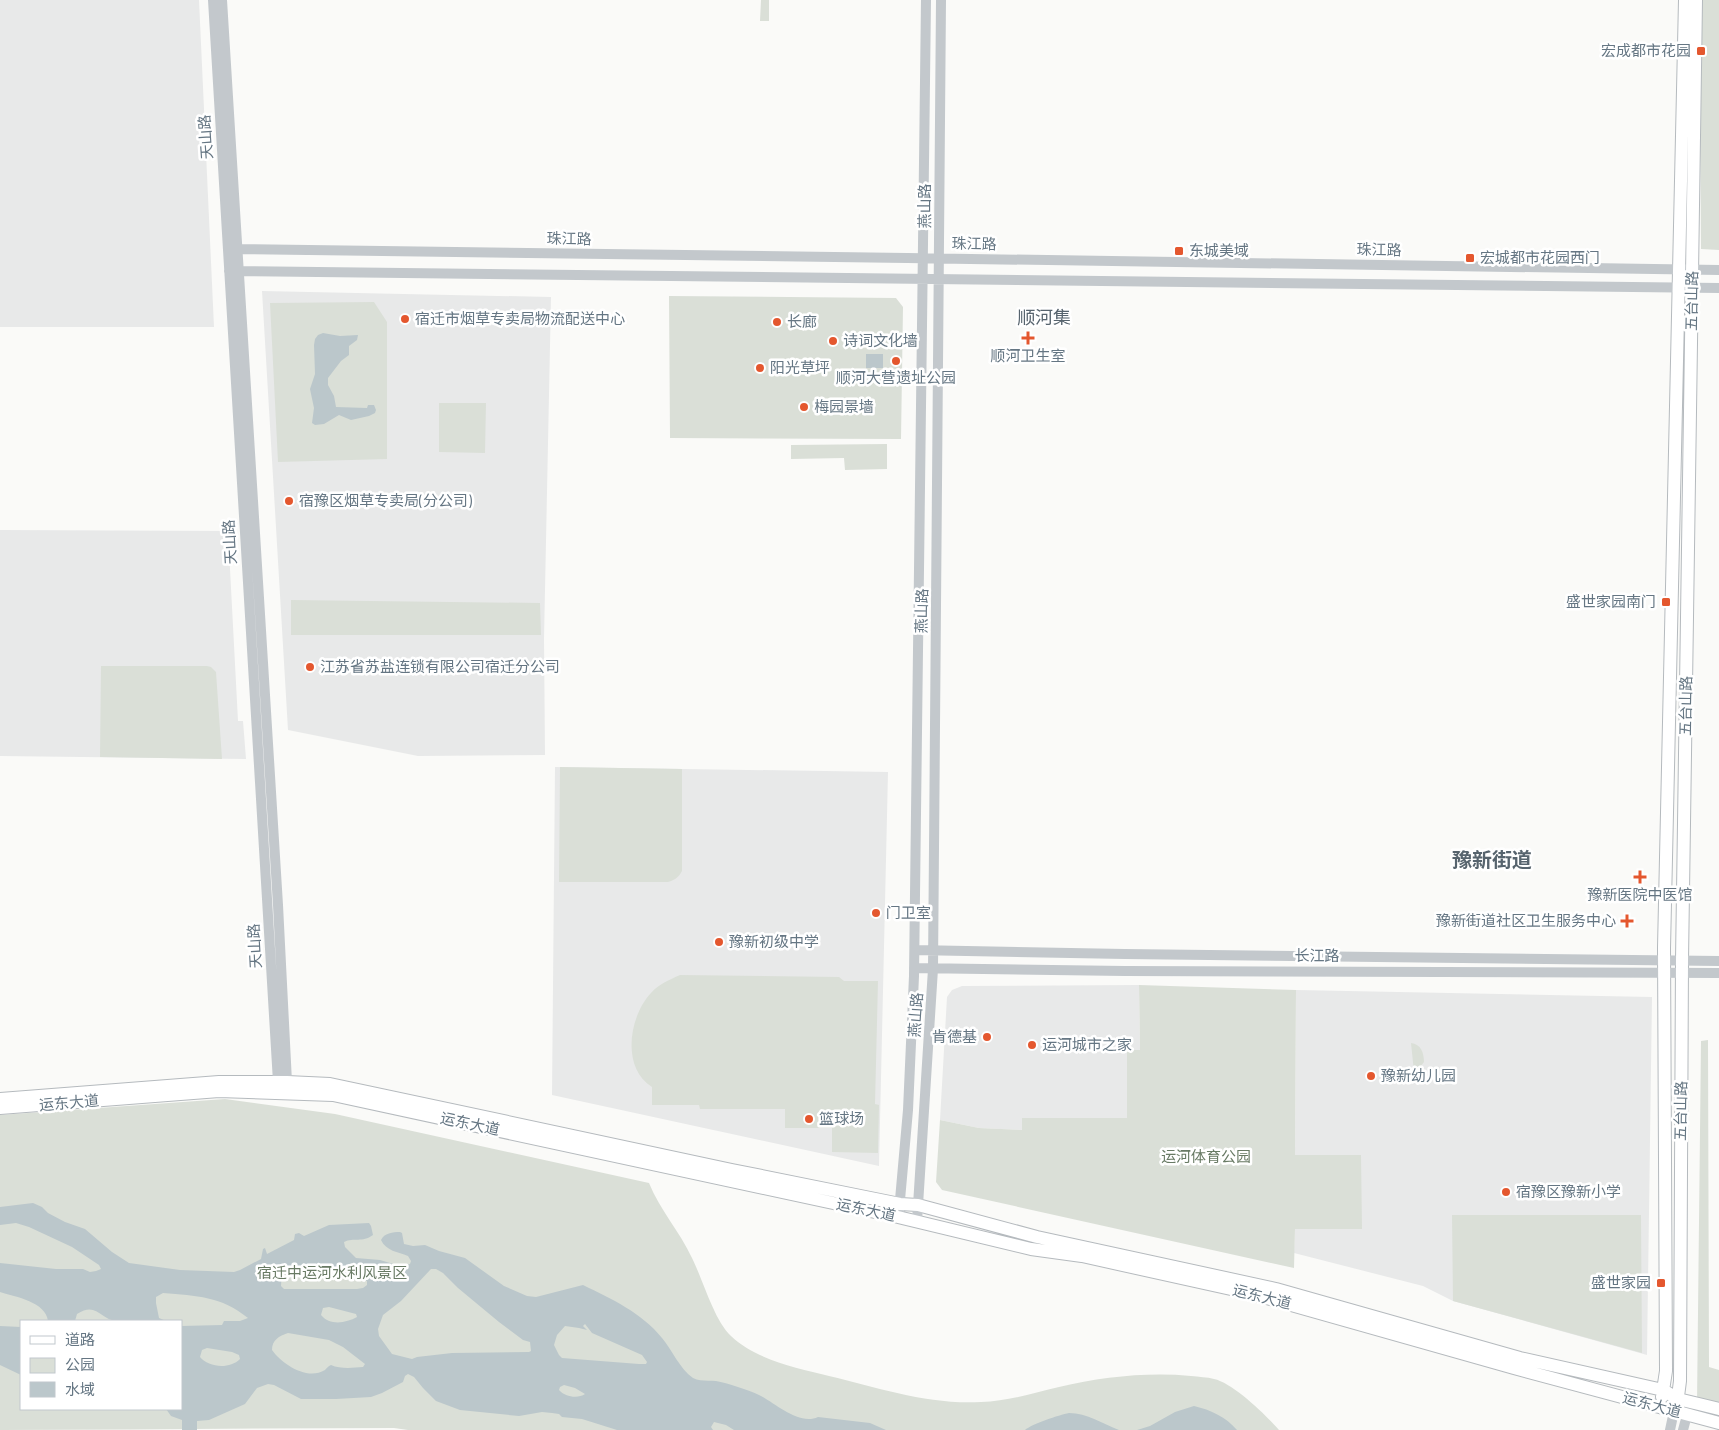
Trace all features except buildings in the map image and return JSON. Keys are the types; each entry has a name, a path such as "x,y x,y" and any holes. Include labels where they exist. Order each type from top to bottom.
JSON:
{"main road":[{"name":"五台山路","path":"1660,1407 1666,1371 1664,966 1677,287 1685,0"},
{"name":"五台山路","path":"1680,1413 1678,1399 1680,1381 1682,966 1696,0"},
{"name":"运东大道","path":"0,1099 219,1082 330,1084 732,1170 900,1204 918,1205 1037,1237 1276,1289 1520,1358 1663,1390 1678,1399 1719,1409"},
{"name":"运东大道","path":"0,1108 219,1091 333,1094 917,1221 1031,1249 1082,1256 1274,1299 1514,1368 1719,1423"}],"street":[{"name":"天山路","path":"213,0 233,250"},
{"name":"天山路","path":"222,0 234,271 282,1082"},
{"name":"燕山路","path":"898,1217 907,1114 915,950 926,0"},
{"name":"燕山路","path":"917,1221 933,969 941,0"},
{"name":"珠江路","path":"233,250 940,258 1719,270"},
{"path":"234,271 1719,288"},
{"name":"长江路","path":"915,950 1664,966"},
{"name":"长江路","path":"914,968 1682,966 1719,961"},
{"name":"长江路","path":"1682,966 1719,973"},
{"path":"1670,1430 1680,1413"},
{"path":"1680,1413 1683,1430"}],"shaded area":[{"path":"0,0 199,0 214,327 0,327"},
{"path":"262,291 551,297 544,639 545,755 418,756 288,730"},
{"path":"0,530 228,531 238,721 243,721 246,759 0,756"},
{"name":"豫新初级中学","path":"555,767 888,772 879,1166 552,1095"},
{"name":"运河城市之家","path":"1139,985 1140,1050 1127,1050 1127,1118 1023,1118 1023,1130 979,1128 940,1120 947,997 952,990 962,986"},
{"name":"宿豫区豫新小学","path":"1296,990 1652,997 1647,1355 1453,1301 1423,1286 1294,1253 1295,1229 1362,1228 1295,1155"}],"green space":[{"path":"761,0 769,0 769,21 760,21"},
{"path":"1701,0 1719,0 1719,250 1701,249"},
{"path":"669,296 896,298 903,307 901,439 670,438"},
{"path":"374,302 387,322 387,459 278,462 270,303"},
{"path":"439,403 486,403 485,453 439,452"},
{"path":"887,444 887,469 845,470 844,458 791,459 791,445"},
{"path":"291,600 540,603 541,635 291,635"},
{"path":"101,666 211,667 216,672 222,759 100,757"},
{"path":"560,767 682,769 682,871 678,877 668,882 559,882"},
{"path":"680,975 839,977 844,981 878,981 875,1104 879,1105 878,1153 832,1152 832,1128 785,1128 785,1109 700,1109 699,1105 652,1105 652,1087 642,1078 636,1068 632,1055 633,1028 643,1003 651,993 661,985"},
{"name":"运河体育公园","path":"1139,985 1296,990 1295,1155 1361,1155 1362,1229 1295,1229 1294,1268 942,1190 936,1182 940,1120 979,1128 1022,1130 1022,1118 1127,1118 1127,1050 1140,1050"},
{"path":"1708,1040 1709,1367 1719,1370 1719,1409 1697,1403 1701,1041"},
{"path":"1411,1043 1420,1047 1423,1055 1424,1062 1416,1072 1414,1072"},
{"name":"宿迁中运河水利风景区","path":"225,1099 335,1114 649,1183 687,1248 714,1310 725,1329 731,1336 752,1351 777,1362 904,1395 962,1402 1001,1400 1075,1383 1125,1376 1174,1375 1209,1378 1222,1382 1239,1393 1258,1408 1279,1430 408,1430 394,1428 0,1430 0,1115"},
{"path":"1452,1215 1641,1215 1642,1353 1453,1301"}],"water":[{"path":"323,333 340,336 358,335 357,340 349,346 349,355 341,361 328,378 328,385 334,396 336,407 367,408 368,405 374,405 375,413 351,420 339,415 324,424 315,425 312,423 314,408 310,389 315,374 314,345 318,335"},
{"path":"866,354 883,354 883,368 866,368"},
{"path":"33,1203 65,1222 85,1229 112,1252 129,1263 180,1270 234,1272 261,1259 263,1249 265,1248 267,1254 294,1240 295,1234 299,1233 304,1236 329,1225 369,1223 373,1235 365,1239 344,1242 345,1247 356,1258 380,1260 400,1266 410,1264 411,1261 408,1256 389,1249 381,1240 386,1234 400,1232 402,1233 404,1244 413,1246 425,1245 465,1258 504,1286 527,1296 536,1297 583,1285 615,1301 645,1321 662,1338 680,1365 693,1378 721,1382 750,1391 795,1416 811,1419 818,1417 870,1423 886,1430 734,1430 726,1425 714,1422 711,1427 713,1430 617,1430 582,1419 562,1417 559,1414 552,1413 542,1412 519,1416 460,1410 436,1401 414,1377 408,1374 403,1382 371,1397 301,1399 274,1385 268,1384 257,1388 245,1404 209,1420 197,1421 197,1430 182,1430 182,1420 171,1416 167,1410 182,1410 182,1326 222,1325 224,1321 240,1321 248,1318 228,1305 208,1298 163,1293 156,1297 156,1303 159,1318 164,1320 111,1320 89,1309 77,1314 75,1320 48,1320 42,1309 36,1305 22,1298 0,1292 0,1263 56,1269 83,1269 90,1272 101,1269 99,1265 72,1247 29,1227 16,1223 0,1225 0,1207","holes":["286,1266 336,1270 367,1281 367,1285 357,1289 284,1289 281,1286 282,1269","431,1269 436,1269 499,1322 523,1340 530,1342 531,1351 452,1353 412,1359 392,1354 379,1336 378,1329 383,1315 401,1301","329,1307 356,1314 357,1317 348,1321 329,1321 321,1315 323,1308","585,1324 592,1333 642,1355 647,1362 646,1364 562,1358 554,1345 557,1335 565,1326 587,1330 583,1326","288,1333 329,1340 343,1347 365,1364 363,1367 350,1368 331,1365 318,1373 303,1372 282,1361 272,1350 275,1341","207,1348 232,1352 239,1355 240,1359 230,1365 213,1365 200,1357 202,1350","564,1385 575,1388 585,1394 572,1396 559,1390"]},
{"path":"0,1326 20,1327 20,1375 0,1365"},
{"path":"1194,1406 1218,1415 1237,1430 1137,1430 1150,1426 1175,1412"},
{"path":"1069,1413 1089,1417 1119,1430 1025,1430"}],"place":[{"name":"宏成都市花园","path":"1701,51"},
{"name":"东城美域","path":"1179,251"},
{"name":"宏城都市花园西门","path":"1470,258"},
{"name":"宿迁市烟草专卖局物流配送中心","path":"405,319"},
{"name":"长廊","path":"777,322"},
{"name":"顺河卫生室","path":"1028,338"},
{"name":"诗词文化墙","path":"833,341"},
{"name":"顺河大营遗址公园","path":"896,361"},
{"name":"阳光草坪","path":"760,368"},
{"name":"梅园景墙","path":"804,407"},
{"name":"宿豫区烟草专卖局(分公司)","path":"289,501"},
{"name":"盛世家园南门","path":"1666,602"},
{"name":"江苏省苏盐连锁有限公司宿迁分公司","path":"310,667"},
{"name":"豫新医院中医馆","path":"1640,877"},
{"name":"门卫室","path":"876,913"},
{"name":"豫新街道社区卫生服务中心","path":"1627,921"},
{"name":"豫新初级中学","path":"719,942"},
{"name":"肯德基","path":"987,1037"},
{"name":"运河城市之家","path":"1032,1045"},
{"name":"豫新幼儿园","path":"1371,1076"},
{"name":"篮球场","path":"809,1119"},
{"name":"宿豫区豫新小学","path":"1506,1192"},
{"name":"盛世家园","path":"1661,1283"}],"district":[{"name":"顺河集","path":"1044,318"},
{"name":"豫新街道","path":"1492,860"}]}
